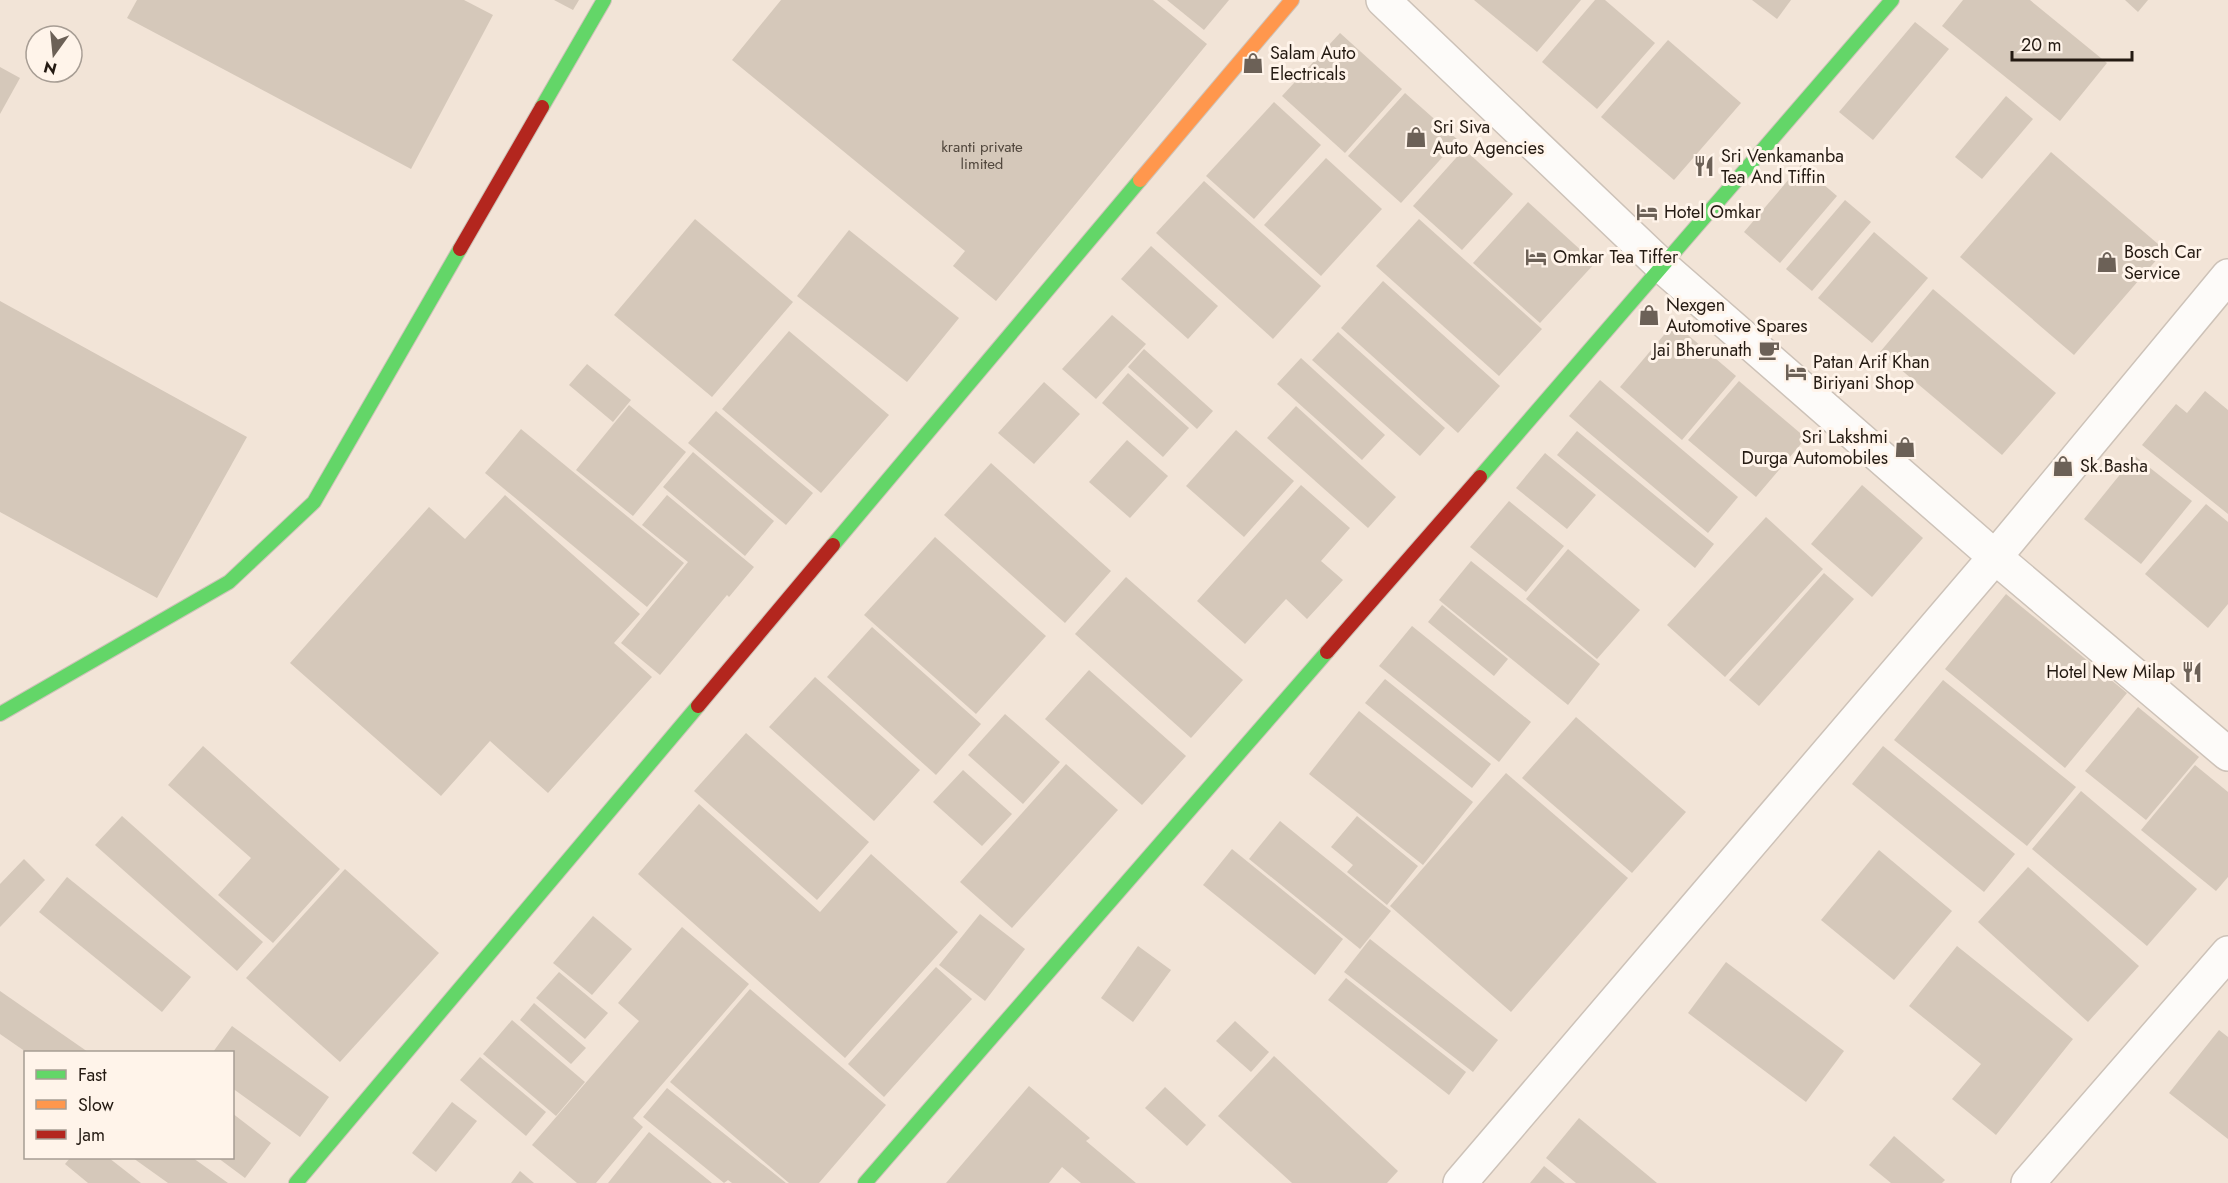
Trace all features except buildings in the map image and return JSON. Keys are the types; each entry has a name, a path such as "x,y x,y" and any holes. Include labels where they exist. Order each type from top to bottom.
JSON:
{"street":[{"path":"0,714 229,582 314,502 603,0"},
{"path":"296,1183 1292,0"},
{"path":"1383,0 1663,267 1995,557 2228,754"},
{"path":"865,1183 1663,267 1892,0"},
{"path":"1460,1183 1995,557 2228,276"},
{"path":"2028,1183 2228,953"}],"traffic: fast":[{"path":"542,107 604,0"},
{"path":"1480,477 1892,0"},
{"path":"833,545 1140,180"},
{"path":"0,714 229,582 314,502 460,249"},
{"path":"865,1183 1327,652"},
{"path":"296,1183 698,706"}],"traffic: slow":[{"path":"1140,180 1292,0"}],"traffic: jam":[{"path":"460,249 542,107"},
{"path":"1327,652 1480,477"},
{"path":"698,706 833,545"}],"place":[{"name":"Salam Auto Electricals","path":"1253,63"},
{"name":"Sri Siva Auto Agencies","path":"1416,137"},
{"name":"Sri Venkamanba Tea And Tiffin","path":"1704,166"},
{"name":"Hotel Omkar","path":"1647,212"},
{"name":"Omkar Tea Tiffer","path":"1536,257"},
{"name":"Bosch Car Service","path":"2107,262"},
{"name":"Nexgen Automotive Spares","path":"1649,315"},
{"name":"Jai Bherunath","path":"1769,350"},
{"name":"Patan Arif Khan Biriyani Shop","path":"1796,372"},
{"name":"Sri Lakshmi Durga Automobiles","path":"1905,447"},
{"name":"Sk.Basha","path":"2063,466"},
{"name":"Hotel New Milap","path":"2192,672"}]}
